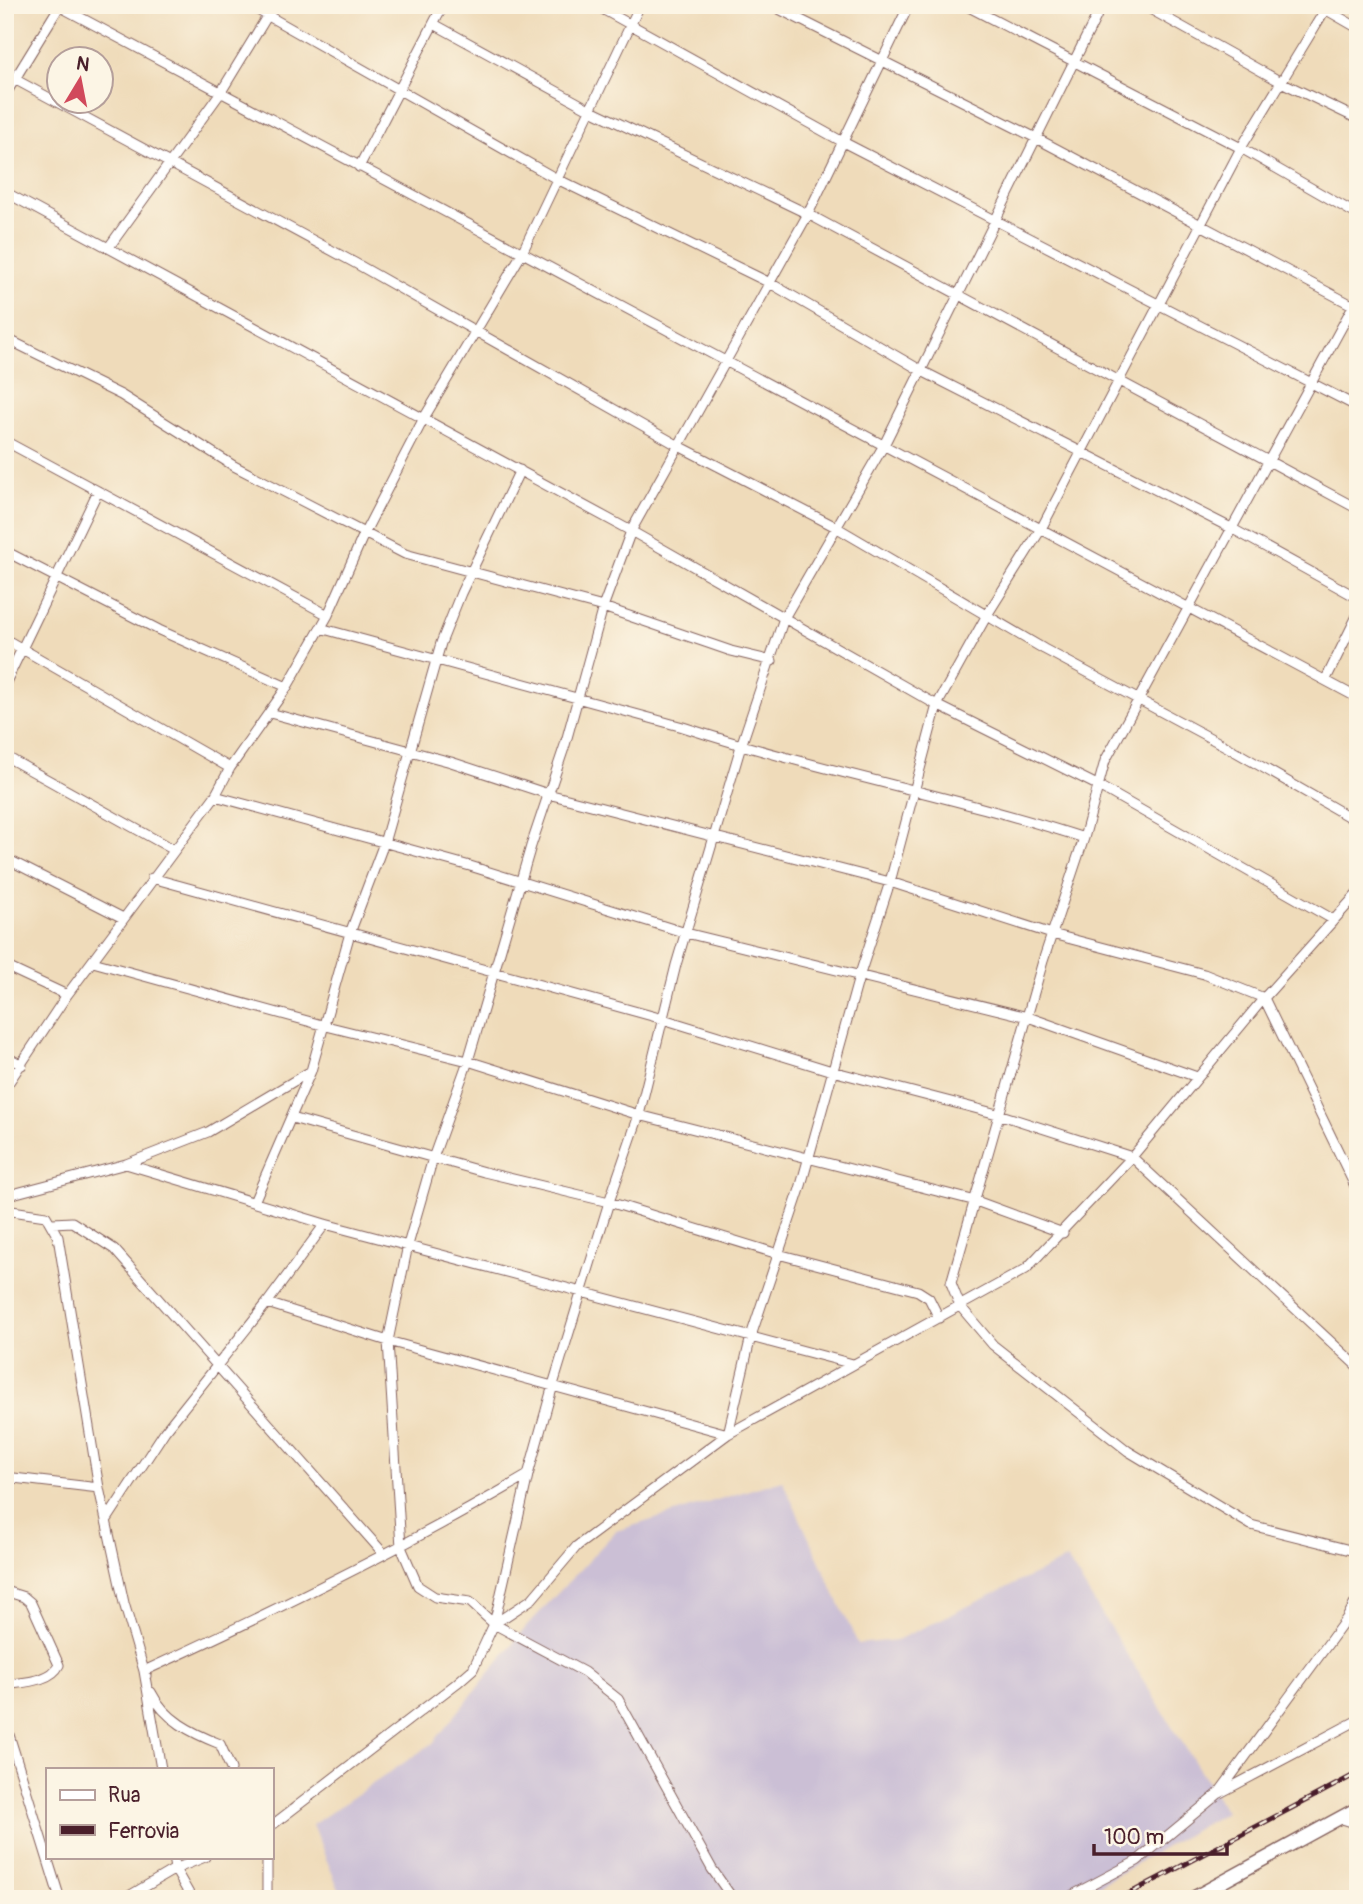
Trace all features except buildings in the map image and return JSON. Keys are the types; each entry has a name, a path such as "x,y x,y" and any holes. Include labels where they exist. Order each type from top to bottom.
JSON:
{"street":[{"path":"77,15 82,5"},
{"path":"249,5 555,178 770,284 922,371 1231,528 1358,598"},
{"path":"109,247 221,92 274,5"},
{"path":"359,167 442,9 427,5"},
{"path":"595,5 843,142 995,218 1157,306 1358,407"},
{"path":"5,1088 67,995 215,796 230,768 287,687 327,615 364,534 424,418 522,255 555,178 640,5"},
{"path":"771,5 1034,137 1199,225 1356,304 1105,761 951,1278 960,1306 993,1345 1128,1451 1251,1525 1358,1552"},
{"path":"733,1899 712,1869 618,1699 584,1672 494,1624 470,1602 435,1597 418,1586 401,1547 388,1341 408,1245 433,1158 468,1061 520,882 578,699 603,607 631,531 808,214 908,5"},
{"path":"965,5 1241,148 1358,215"},
{"path":"273,1824 473,1669 494,1624 528,1475 553,1385 609,1202 639,1115 714,836 784,618 834,526 884,445 959,296 1034,137 1102,5"},
{"path":"1143,5 1281,82 1358,119"},
{"path":"5,95 58,6 1358,698"},
{"path":"728,1434 751,1336 808,1159 859,977 890,882 937,705 987,615 1041,529 1199,225 1324,7 1358,28"},
{"path":"434,24 589,108 808,214 1358,509"},
{"path":"5,74 84,114 170,166 477,332 679,446 834,526 987,615 1358,822"},
{"path":"5,192 631,531 937,705 1097,785 1334,920"},
{"path":"5,338 121,395 234,466 405,554 603,607 731,651 772,661"},
{"path":"5,440 327,615"},
{"path":"254,1202 311,1071 350,933 384,843 435,660 470,573 520,470"},
{"path":"5,684 98,491"},
{"path":"5,551 159,630 287,687"},
{"path":"1326,679 1358,614"},
{"path":"320,628 741,746 1084,838"},
{"path":"5,639 230,768"},
{"path":"270,713 496,775 548,794 890,882 1052,934 1204,974 1264,998 1358,1192"},
{"path":"5,756 174,850"},
{"path":"215,796 520,882 686,933 1028,1017 1197,1077"},
{"path":"5,858 123,918"},
{"path":"152,878 663,1019 832,1071 1001,1115 1132,1157 1358,1367"},
{"path":"494,1624 532,1600 577,1546 728,1434 1026,1269 1063,1233 1132,1157 1264,998 1358,893"},
{"path":"93,962 322,1025 468,1061 639,1115 976,1200 1063,1233"},
{"path":"5,966 67,995"},
{"path":"5,1056 22,1065"},
{"path":"5,1196 126,1164 235,1119 311,1071"},
{"path":"292,1118 433,1158 609,1202 778,1254 918,1291 929,1298 939,1318"},
{"path":"126,1164 325,1224 853,1364"},
{"path":"5,1210 46,1216 52,1223 61,1254 99,1488 124,1603 144,1671 161,1768"},
{"path":"52,1223 72,1222 109,1244 384,1554"},
{"path":"106,1521 165,1432 267,1303 325,1224"},
{"path":"267,1303 388,1341 728,1434"},
{"path":"144,1671 265,1616 401,1547 528,1475"},
{"path":"5,1477 99,1488"},
{"path":"5,1591 24,1597 30,1603 59,1665 55,1672 44,1678 5,1685"},
{"path":"1218,1794 1347,1618 1358,1597"},
{"path":"144,1671 161,1710 191,1733 220,1744 231,1768"},
{"path":"1065,1899 1137,1861 1218,1794 1358,1720"},
{"path":"5,1722 46,1854"},
{"path":"1191,1899 1358,1808"},
{"path":"1339,1818 1358,1824"},
{"path":"47,1858 60,1899"},
{"path":"173,1858 175,1869 192,1899"},
{"path":"124,1899 175,1869 202,1858"},
{"path":"267,1858 267,1899"}],"shaded area":[{"path":"782,1480 858,1644 897,1640 1067,1559 1226,1812 1075,1899 343,1899 312,1825 433,1743 527,1626 616,1531"}],"railway":[{"path":"1119,1899 1358,1773"}]}
